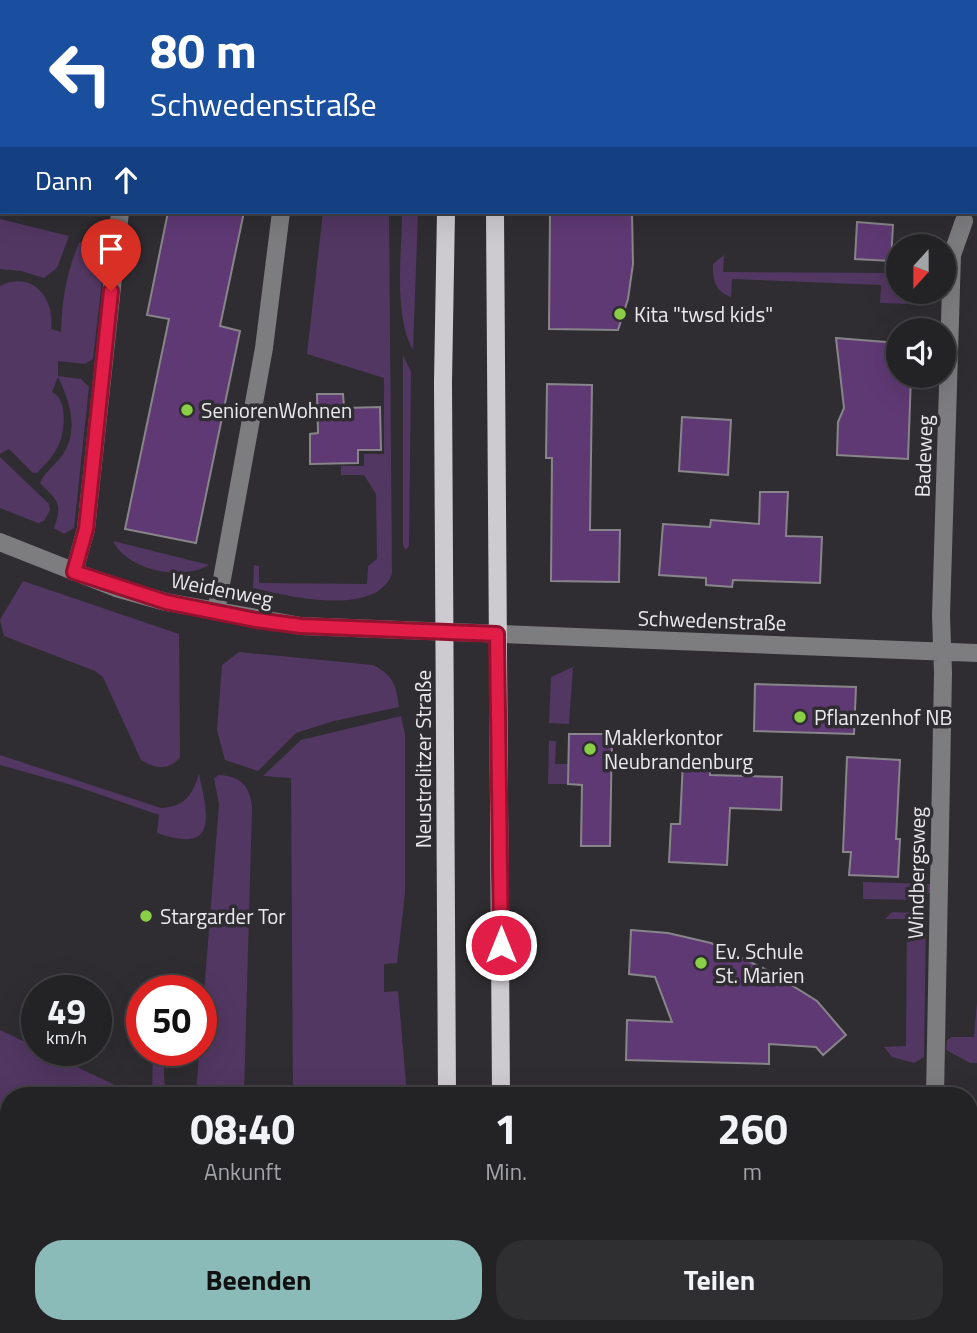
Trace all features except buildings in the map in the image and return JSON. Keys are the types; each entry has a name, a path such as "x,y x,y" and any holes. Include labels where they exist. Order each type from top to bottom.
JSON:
{"main road":[{"name":"Neustrelitzer Straße","path":"446,214 443,382 447,1087"},
{"path":"495,214 501,1087"}],"street":[{"path":"74,572 86,529 120,214"},
{"path":"216,612 264,348 281,214"},
{"name":"Badeweg","path":"944,652 941,616 952,255 965,219"},
{"name":"Weidenweg","path":"0,542 116,588 216,612 301,626 446,631"},
{"name":"Schwedenstraße","path":"446,631 977,653"},
{"name":"Windbergsweg","path":"935,1087 944,652"}],"shaded area":[{"path":"323,214 389,214 392,574 383,588 368,596 350,600 307,599 253,588 254,565 259,566 259,583 367,584 368,566 377,559 376,494 364,475 341,475 341,466 364,466 364,454 384,454 384,378 307,354"},
{"path":"402,214 418,214 413,350 403,319 400,264"},
{"path":"0,219 69,236 57,268 44,278 21,271 0,269"},
{"path":"79,243 90,243 104,263 93,359 85,364 58,361 58,376 81,379 89,387 74,528 64,534 54,528 58,513 57,503 40,483 67,448 72,427 66,396 58,377 52,392 61,402 64,418 59,444 52,456 37,473 33,473 9,449 0,454 0,286 22,282 39,290 49,307 51,329 61,332 68,276"},
{"path":"724,255 723,272 886,273 886,303 880,303 881,285 732,279 731,297 718,288 713,264"},
{"path":"403,355 411,372 409,546 406,550 403,546"},
{"path":"0,457 49,504 50,510 44,521 38,523 0,508"},
{"path":"113,541 209,565 184,572 156,570 130,560"},
{"path":"23,581 179,634 180,757 176,762 162,767 141,760 103,677 95,671 4,636 0,620"},
{"path":"239,652 373,665 386,673 393,682 399,707 334,721 296,733 258,771 225,760 217,730 222,665"},
{"path":"573,667 569,724 549,723 551,677"},
{"path":"401,716 405,734 405,893 397,963 384,964 384,992 398,991 406,1087 293,1087 291,778 263,776 301,740"},
{"path":"549,741 556,741 555,764 568,764 568,784 548,784"},
{"path":"0,755 161,808 182,802 193,788 199,774 205,805 204,828 199,835 190,839 157,833 159,815 75,786 0,765"},
{"path":"218,775 232,777 242,783 249,793 252,807 244,1087 196,1087 198,1066 217,1066 217,975 205,975 219,804 214,779"},
{"path":"863,882 930,884 931,892 917,900 863,899"},
{"path":"892,912 919,913 926,919 924,1057 914,1063 892,1057 884,1047 906,1046 907,919 885,919"},
{"path":"977,1002 977,1063 970,1063 946,1050 947,1040 952,1037 974,1037"},
{"path":"0,1030 21,1040 21,1066 75,1066 119,1087 0,1087"},
{"path":"153,1066 164,1066 165,1087 152,1087"}],"place":[{"name":"Kita \"twsd kids\"","path":"620,314"},
{"name":"SeniorenWohnen","path":"187,410"},
{"name":"Pflanzenhof NB","path":"800,717"},
{"name":"Maklerkontor Neubrandenburg","path":"590,749"},
{"name":"Stargarder Tor","path":"146,916"},
{"name":"Ev. Schule St. Marien","path":"701,963"}],"route":[{"path":"111,291 86,529 74,572 116,588 166,602 256,620 301,626 497,634 501,945"}]}
